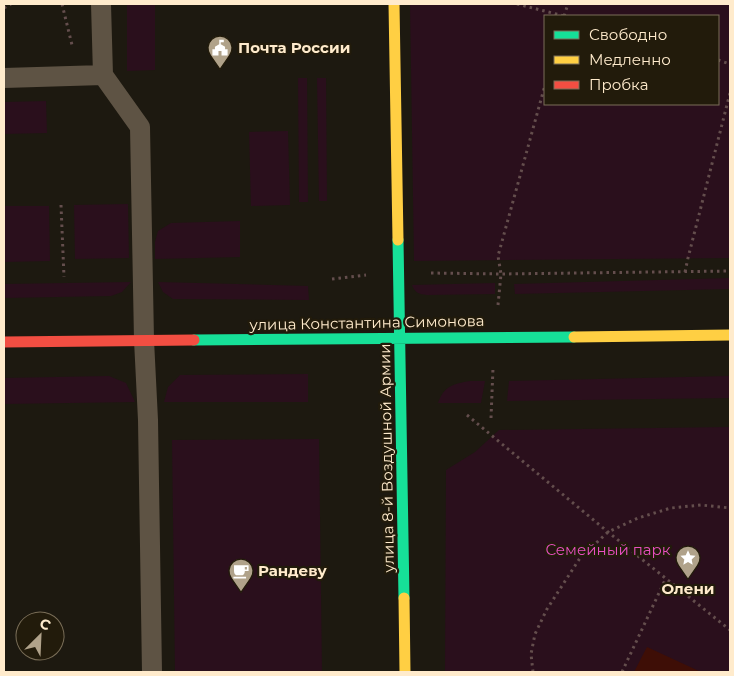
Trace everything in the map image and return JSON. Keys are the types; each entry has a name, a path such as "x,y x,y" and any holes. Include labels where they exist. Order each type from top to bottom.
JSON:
{"main road":[{"name":"улица 8-й Воздушной Армии","path":"394,4 406,672"},
{"name":"улица Константина Симонова","path":"4,342 730,335"}],"lane":[{"path":"101,4 103,75 140,127 152,672"},
{"path":"4,78 103,75"}],"path":[{"path":"4,8 11,4"},
{"path":"517,4 560,15"},
{"path":"491,418 495,337 501,274 498,256 544,89"},
{"path":"685,272 730,92"},
{"path":"61,205 64,277"},
{"path":"428,273 730,271"},
{"path":"332,278 366,275"},
{"path":"466,415 730,630"},
{"path":"533,672 531,654 535,634 547,609 580,558 608,532 638,518 671,508 701,505 730,508"},
{"path":"622,672 666,578"}],"green space":[{"path":"127,4 155,4 155,70 127,71"},
{"path":"410,4 730,4 730,258 414,261"},
{"path":"298,78 307,78 308,202 299,202"},
{"path":"317,78 326,78 327,201 319,201"},
{"path":"46,101 47,133 4,134 4,102"},
{"path":"288,131 290,205 251,206 249,132"},
{"path":"128,204 129,258 75,259 74,205"},
{"path":"4,206 49,206 50,261 4,262"},
{"path":"240,221 240,257 155,259 155,242 158,231 171,223"},
{"path":"730,278 730,289 515,294 514,284"},
{"path":"131,282 122,292 111,296 4,298 4,284"},
{"path":"158,282 308,286 309,300 173,299 163,292"},
{"path":"495,283 495,294 427,295 418,293 412,285"},
{"path":"308,374 308,402 164,402 168,387 180,375"},
{"path":"109,376 126,383 135,402 4,404 4,378"},
{"path":"730,376 730,398 507,401 509,381"},
{"path":"485,381 481,403 438,403 446,389 459,383"},
{"name":"Семейный парк","path":"730,427 730,672 445,672 446,470 475,452 499,430"},
{"path":"319,439 322,672 175,672 172,440"}],"shaded area":[{"path":"647,647 701,672 634,672"}],"traffic: fast":[{"path":"398,240 404,598"},
{"path":"194,340 574,337"}],"traffic: slow":[{"path":"394,4 398,240"},
{"path":"574,337 730,335"},
{"path":"404,598 405,672"}],"traffic: jam":[{"path":"4,342 194,340"}],"place":[{"name":"Почта России","path":"220,69"},
{"name":"Олени","path":"688,579"},
{"name":"Рандеву","path":"241,592"}]}
